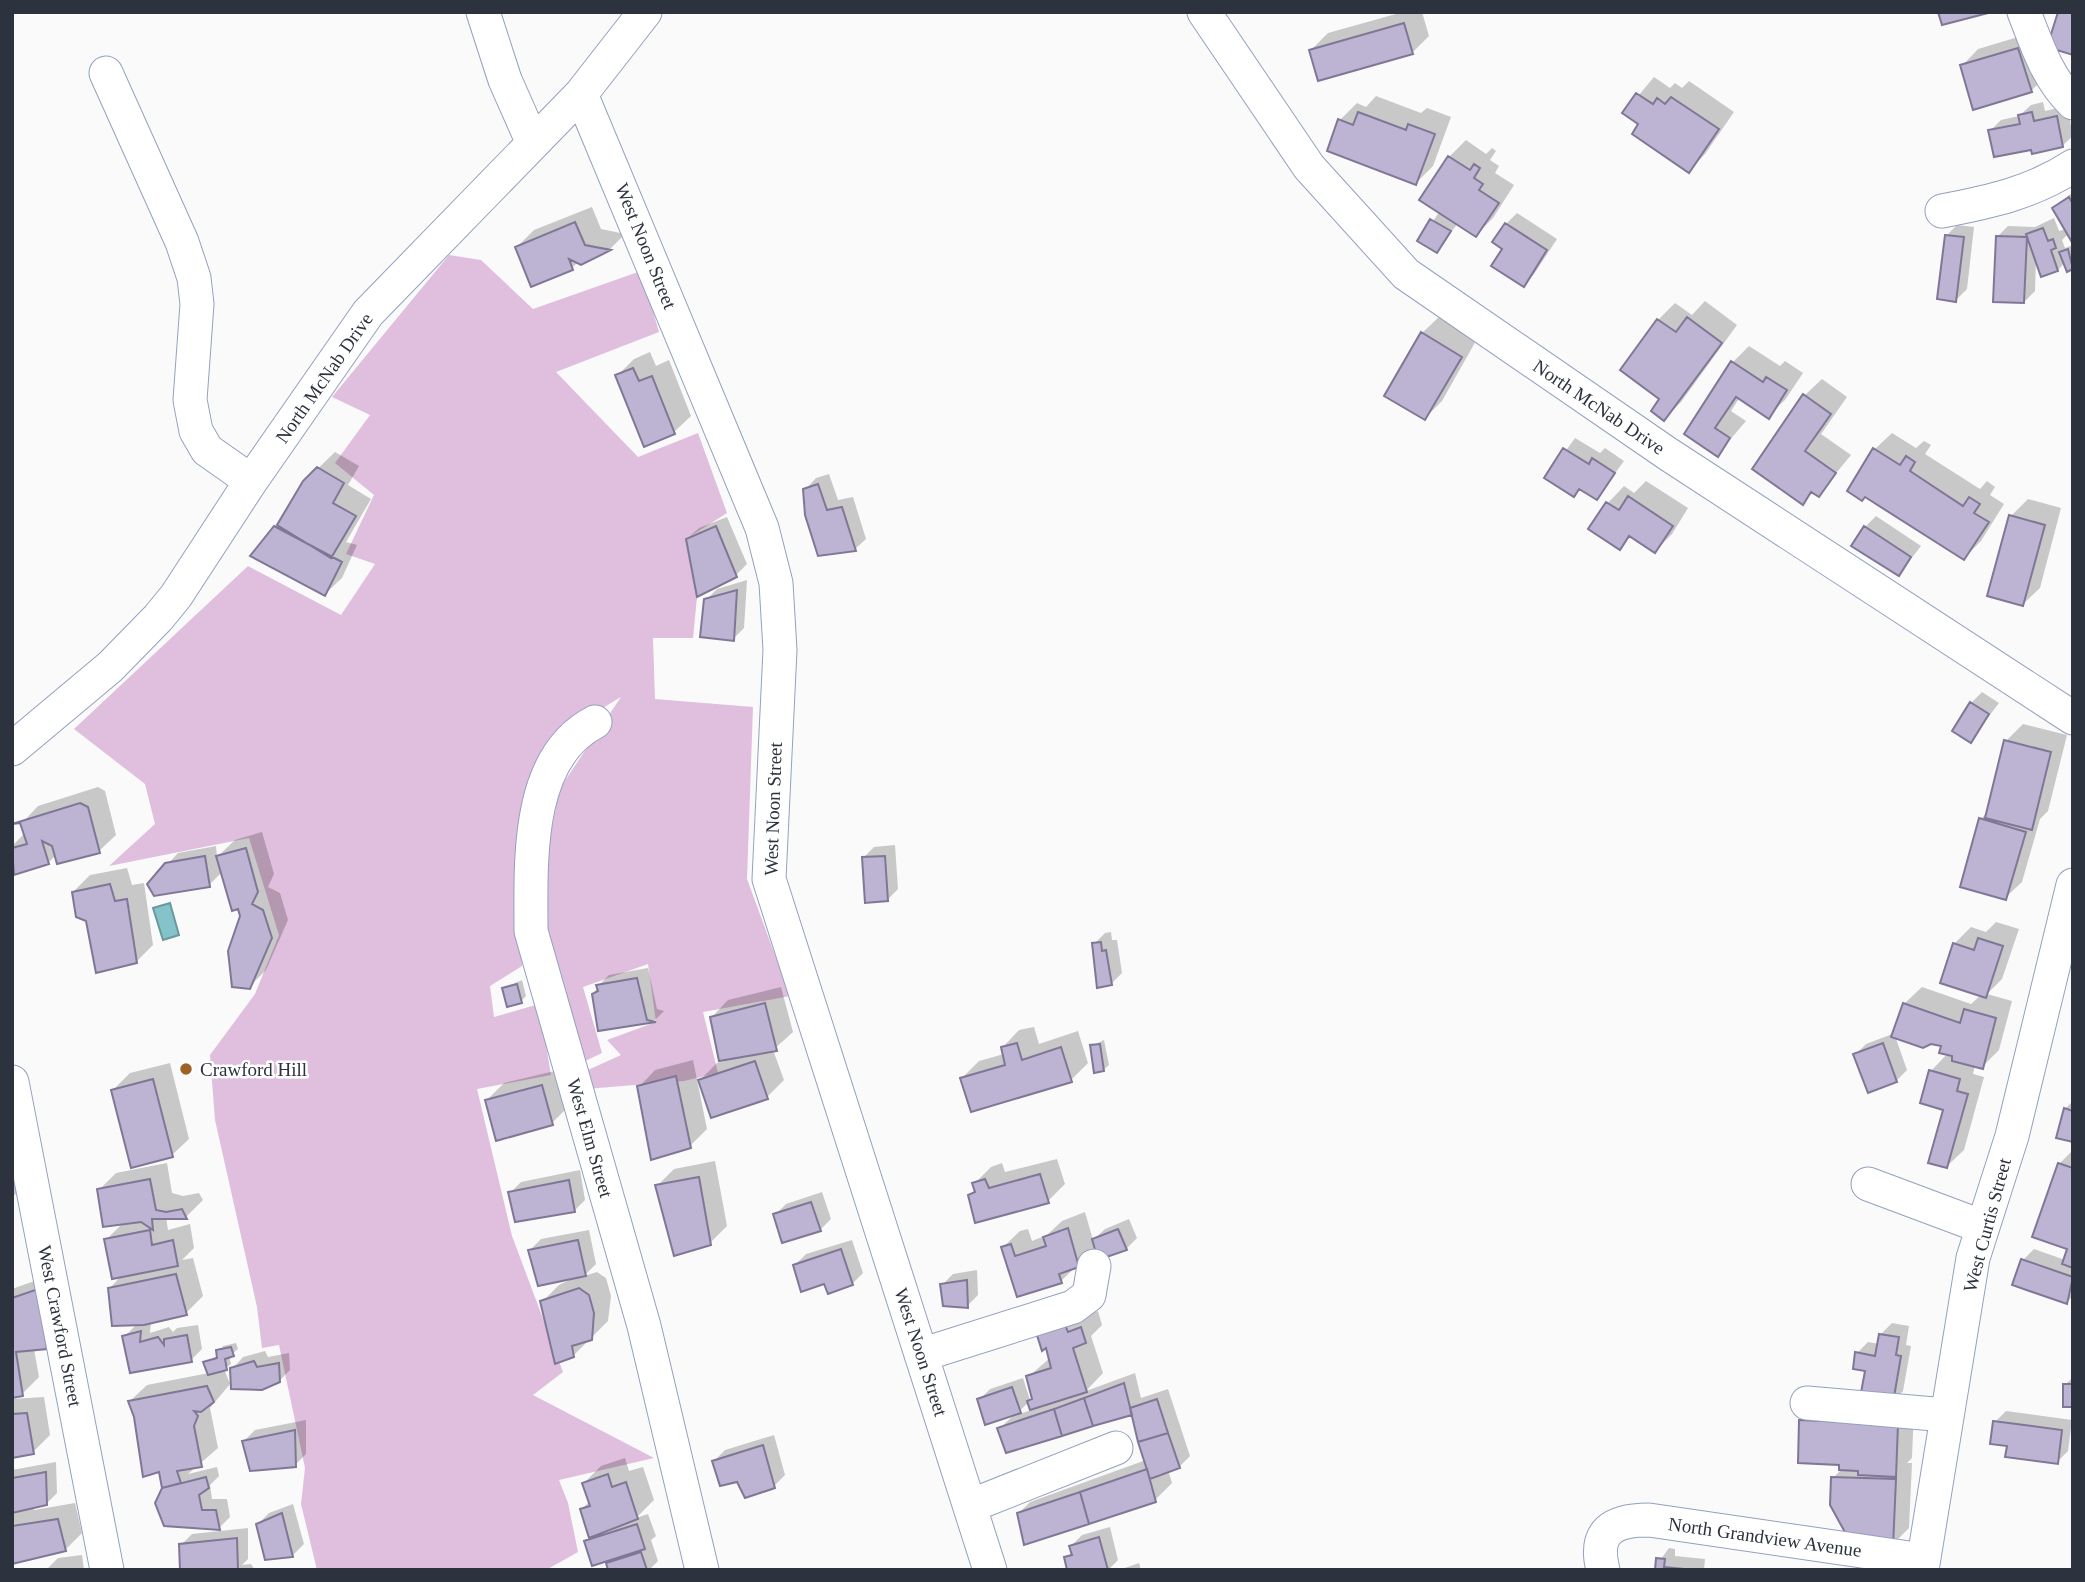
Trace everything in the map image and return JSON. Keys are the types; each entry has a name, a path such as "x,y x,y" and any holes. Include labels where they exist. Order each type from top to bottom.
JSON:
{"street":[{"path":"483,12 505,80 532,141"},
{"name":"North McNab Drive","path":"12,749 110,667 158,618 176,596 251,481 368,313 532,141 581,94 615,28 645,12"},
{"name":"North McNab Drive","path":"1204,12 1309,167 1406,274 1668,454 2073,718"},
{"path":"2024,12 2048,71 2059,90 2073,103"},
{"path":"106,73 182,242 194,278 197,304 190,400 196,431 207,450 251,481"},
{"name":"West Noon Street","path":"581,94 762,528 775,583 780,650 769,879 990,1570"},
{"path":"1942,211 2002,200 2053,179 2073,166"},
{"name":"West Elm Street","path":"595,722 570,737 562,748 536,813 531,871 531,931 644,1326 702,1570"},
{"name":"West Curtis Street","path":"1923,1565 1973,1258 2012,1136 2073,885"},
{"name":"West Crawford Street","path":"12,1082 107,1570"},
{"path":"1868,1184 1983,1227"},
{"path":"922,1355 1073,1307 1089,1295 1094,1266"},
{"path":"1807,1403 1946,1415"},
{"path":"970,1506 1116,1448"},
{"name":"North Grandview Avenue","path":"1603,1570 1599,1544 1608,1530 1626,1520 1649,1520 1923,1565"}],"shaded area":[{"path":"449,255 481,260 533,309 641,271 659,332 556,372 638,457 698,433 727,513 686,539 697,597 693,638 653,638 655,699 753,707 747,879 790,996 703,1012 718,1073 684,1081 586,1089 579,1074 621,1055 607,1040 656,1022 648,964 583,987 602,1053 583,1062 542,929 545,861 560,788 621,697 559,734 520,875 522,966 490,986 494,1017 539,1004 551,1075 477,1089 512,1236 563,1372 533,1395 654,1458 559,1480 568,1503 578,1552 546,1570 317,1570 301,1504 305,1468 279,1345 262,1348 257,1307 215,1120 210,1055 255,994 279,935 249,838 109,866 155,824 145,784 74,729 248,566 341,615 375,564 346,554 374,495 335,463 370,415 332,397"}],"water":[{"path":"170,903 179,935 163,940 153,908"}],"building":[{"path":"1938,12 1992,12 1942,25"},
{"path":"2058,12 2073,12 2073,55 2047,47"},
{"path":"1404,23 1413,54 1318,81 1309,50"},
{"path":"2018,48 2032,92 1973,110 1960,65"},
{"path":"1636,93 1653,104 1657,98 1665,104 1671,97 1719,129 1689,173 1632,134 1638,124 1622,113"},
{"path":"1358,112 1406,130 1408,124 1435,134 1416,185 1327,151 1338,119 1353,125"},
{"path":"2032,112 2034,121 2057,116 2063,147 2032,154 2031,150 1994,157 1988,130 2020,124 2018,115"},
{"path":"1448,156 1470,170 1474,164 1480,168 1474,178 1483,184 1479,190 1499,203 1476,237 1419,200"},
{"path":"2069,197 2073,204 2073,244 2052,208"},
{"path":"1430,219 1451,231 1437,253 1417,241"},
{"path":"575,222 585,245 611,250 581,265 569,259 573,270 531,287 515,247"},
{"path":"1505,223 1547,250 1524,287 1491,266 1502,249 1492,242"},
{"path":"2043,228 2048,241 2053,239 2056,248 2051,250 2058,271 2041,277 2026,234"},
{"path":"1945,235 1964,237 1956,302 1937,299"},
{"path":"1996,236 2027,237 2024,303 1993,302"},
{"path":"2068,249 2073,269 2067,272 2059,252"},
{"path":"1687,317 1722,343 1664,421 1651,411 1659,399 1620,370 1657,319 1676,332"},
{"path":"1421,332 1462,357 1425,420 1384,396"},
{"path":"1731,361 1763,382 1766,377 1787,390 1769,419 1736,397 1715,428 1730,438 1718,457 1684,434"},
{"path":"633,368 639,381 652,376 675,434 644,447 615,375"},
{"path":"1803,394 1831,414 1805,451 1836,473 1819,497 1811,492 1803,505 1752,469"},
{"path":"1563,448 1589,464 1592,458 1615,473 1597,500 1579,489 1574,497 1544,478"},
{"path":"1873,448 1900,465 1906,456 1915,462 1910,471 1963,506 1969,497 1980,504 1974,513 1989,522 1964,560 1865,497 1862,501 1847,491"},
{"path":"317,467 344,483 333,503 356,516 331,558 277,525 303,481"},
{"path":"818,484 827,510 842,507 856,551 818,556 805,515 803,489"},
{"path":"1628,496 1673,526 1655,553 1629,536 1620,550 1588,529 1606,502 1619,510"},
{"path":"2009,515 2045,525 2023,606 1987,596"},
{"path":"274,526 342,562 325,596 250,556"},
{"path":"716,526 737,577 697,597 686,539"},
{"path":"1864,526 1911,557 1899,576 1851,546"},
{"path":"737,590 734,641 700,637 704,599"},
{"path":"1970,702 1989,714 1971,743 1952,731"},
{"path":"2004,740 2051,752 2032,830 1985,818"},
{"path":"80,803 88,807 100,853 57,864 52,846 42,841 49,864 14,875 12,848 27,844 20,823 12,824"},
{"path":"1979,818 2026,832 2006,900 1960,887"},
{"path":"246,848 258,892 252,904 263,910 272,938 250,989 232,987 228,951 240,916 238,909 232,911 216,856"},
{"path":"205,856 210,887 154,896 147,884 165,863"},
{"path":"885,856 888,901 865,903 862,857"},
{"path":"110,884 115,901 127,899 137,963 96,973 86,921 76,917 72,892"},
{"path":"1978,938 2003,946 1986,998 1940,983 1953,943 1974,950"},
{"path":"1101,942 1102,951 1106,950 1112,985 1097,988 1092,943"},
{"path":"637,978 647,1020 656,1022 598,1031 592,994 598,991 596,985"},
{"path":"517,984 522,1003 507,1007 502,988"},
{"path":"765,1003 777,1051 719,1061 710,1017"},
{"path":"1903,1003 1960,1023 1964,1009 1996,1018 1983,1069 1952,1061 1952,1056 1939,1053 1941,1046 1931,1044 1923,1048 1891,1037"},
{"path":"1017,1043 1022,1060 1061,1047 1072,1082 971,1112 960,1078 1005,1065 1001,1047"},
{"path":"1883,1043 1897,1082 1868,1093 1853,1054"},
{"path":"1100,1044 1104,1071 1094,1073 1090,1045"},
{"path":"755,1061 768,1099 711,1118 698,1080"},
{"path":"1929,1070 1960,1079 1957,1091 1968,1094 1947,1168 1928,1163 1943,1110 1920,1103"},
{"path":"676,1076 691,1148 651,1160 637,1086"},
{"path":"153,1079 173,1157 131,1168 111,1090"},
{"path":"542,1085 553,1125 496,1141 485,1100"},
{"path":"2064,1108 2073,1111 2073,1142 2056,1138"},
{"path":"2058,1163 2073,1168 2073,1268 2062,1264 2067,1249 2032,1237"},
{"path":"1040,1174 1049,1203 975,1223 968,1195 975,1192 972,1183 985,1179 989,1188"},
{"path":"699,1177 711,1245 674,1256 655,1185"},
{"path":"150,1179 156,1210 166,1212 182,1209 187,1219 152,1219 153,1230 141,1222 103,1227 97,1189"},
{"path":"569,1180 575,1212 515,1222 508,1192"},
{"path":"811,1202 821,1231 782,1243 773,1214"},
{"path":"1068,1228 1079,1267 1059,1274 1062,1283 1017,1297 1001,1247 1011,1244 1015,1256 1046,1246 1043,1237"},
{"path":"1118,1229 1127,1250 1098,1260 1092,1239"},
{"path":"150,1230 152,1245 173,1240 178,1266 112,1279 104,1239"},
{"path":"578,1240 586,1276 538,1286 528,1250"},
{"path":"841,1249 853,1285 828,1294 824,1284 801,1292 793,1265"},
{"path":"2021,1259 2073,1277 2067,1304 2012,1285"},
{"path":"176,1274 187,1315 144,1325 112,1326 108,1288"},
{"path":"967,1280 968,1308 943,1306 940,1284"},
{"path":"579,1288 589,1295 594,1313 592,1340 572,1346 574,1357 555,1364 540,1301"},
{"path":"38,1289 47,1349 16,1352 23,1396 12,1398 12,1298"},
{"path":"1064,1322 1068,1332 1081,1327 1086,1343 1073,1348 1087,1392 1030,1410 1027,1401 1032,1399 1026,1376 1051,1368 1046,1348 1042,1351 1036,1332"},
{"path":"141,1331 140,1342 158,1337 164,1345 164,1339 187,1335 192,1362 130,1373 122,1336"},
{"path":"1879,1334 1899,1337 1896,1355 1901,1356 1893,1403 1860,1398 1865,1371 1853,1369 1855,1352 1875,1356"},
{"path":"231,1347 234,1356 225,1359 227,1370 208,1375 203,1362 217,1358 216,1350"},
{"path":"254,1361 257,1367 279,1363 280,1382 262,1390 231,1389 230,1368"},
{"path":"1124,1383 1132,1415 1093,1426 1084,1398"},
{"path":"2063,1384 2073,1384 2073,1407 2063,1407"},
{"path":"207,1386 214,1402 201,1412 194,1411 198,1416 194,1426 202,1467 177,1471 181,1483 162,1488 159,1472 143,1477 134,1417 128,1401"},
{"path":"1012,1387 1021,1413 985,1425 977,1399"},
{"path":"1084,1398 1093,1426 1062,1436 1054,1409"},
{"path":"1157,1399 1168,1433 1138,1442 1130,1408"},
{"path":"1054,1409 1062,1436 1006,1453 997,1428"},
{"path":"27,1413 34,1454 12,1458 12,1414"},
{"path":"1799,1420 1898,1424 1896,1477 1858,1475 1858,1471 1839,1470 1839,1465 1798,1463"},
{"path":"1993,1421 2062,1430 2058,1464 2005,1457 2007,1446 1990,1444"},
{"path":"295,1430 296,1467 250,1471 242,1441"},
{"path":"1168,1433 1180,1468 1150,1479 1138,1442"},
{"path":"763,1445 775,1488 745,1498 737,1482 720,1486 712,1461"},
{"path":"1147,1469 1156,1502 1089,1524 1080,1492"},
{"path":"46,1472 47,1505 12,1513 12,1478"},
{"path":"608,1474 612,1487 626,1482 638,1519 589,1538 580,1509 590,1506 582,1483"},
{"path":"206,1477 209,1488 199,1495 202,1510 216,1510 220,1530 164,1526 155,1503 162,1488"},
{"path":"1831,1477 1896,1479 1893,1547 1852,1545 1830,1505"},
{"path":"1080,1492 1089,1524 1024,1545 1017,1513"},
{"path":"282,1513 293,1557 265,1560 256,1524"},
{"path":"58,1519 66,1551 12,1564 12,1526"},
{"path":"637,1524 645,1549 592,1566 584,1541"},
{"path":"1099,1537 1108,1570 1067,1570 1064,1557 1072,1555 1069,1546"},
{"path":"237,1538 238,1570 180,1570 179,1544"},
{"path":"641,1552 647,1570 608,1570 606,1563"},
{"path":"1656,1558 1665,1559 1664,1567 1694,1570 1655,1570"}],"place":[{"name":"Crawford Hill","path":"186,1069"}]}
